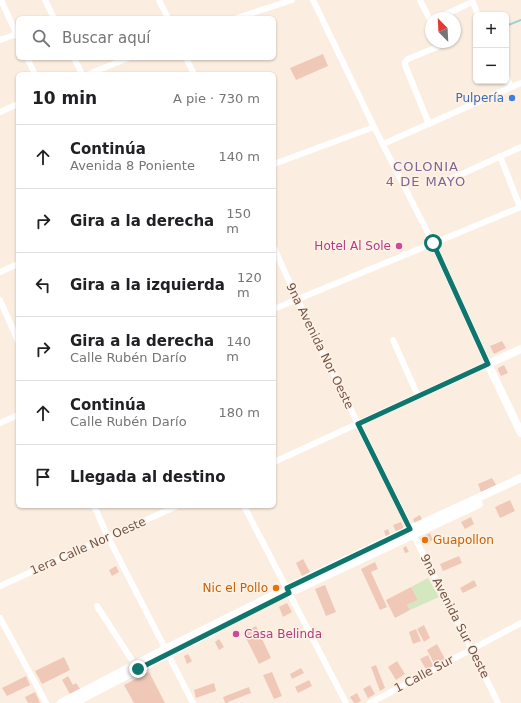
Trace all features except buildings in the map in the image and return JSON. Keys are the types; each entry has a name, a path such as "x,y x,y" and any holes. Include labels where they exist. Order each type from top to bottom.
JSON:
{"street":[{"path":"1,0 16,33"},
{"path":"45,0 53,16"},
{"path":"159,0 167,16"},
{"path":"243,16 292,0"},
{"path":"313,0 374,127 433,243 521,433"},
{"path":"420,0 426,12"},
{"path":"450,12 472,1 477,12"},
{"path":"0,40 16,35"},
{"path":"429,124 405,62 408,59 435,48"},
{"path":"28,60 33,72"},
{"path":"75,60 81,72"},
{"path":"94,72 123,60"},
{"path":"187,60 193,72"},
{"path":"509,83 511,87"},
{"path":"383,144 521,83"},
{"path":"0,112 16,105"},
{"path":"276,163 374,127"},
{"path":"442,183 521,147"},
{"path":"276,308 520,207 500,156"},
{"name":"9na Avenida Nor Oeste","path":"276,252 358,424 412,532"},
{"path":"0,272 16,265"},
{"path":"0,300 16,336"},
{"path":"394,340 418,396"},
{"path":"276,461 521,349"},
{"path":"0,423 16,416"},
{"path":"495,494 521,478"},
{"path":"61,703 91,690 288,591 440,519 521,484"},
{"path":"95,508 108,537 194,703"},
{"name":"1era Calle Nor Oeste","path":"0,586 172,508"},
{"path":"245,508 346,703"},
{"name":"9na Avenida Sur Oeste","path":"412,532 472,648 498,703"},
{"path":"97,606 136,667"},
{"path":"0,618 46,703"},
{"name":"1 Calle Sur","path":"370,703 521,623"},
{"path":"74,703 91,690"}],"green space":[{"path":"428,578 439,597 410,610 407,605 418,600 411,587"}],"waterway":[{"path":"509,25 521,20"}],"place":[{"name":"Pulpería","path":"512,98"},
{"name":"Hotel Al Sole","path":"399,246"},
{"name":"Guapollon","path":"425,540"},
{"name":"Nic el Pollo","path":"276,588"},
{"name":"Casa Belinda","path":"236,634"}],"district":[{"name":"COLONIA 4 DE MAYO","path":"426,174"}],"route":[{"path":"138,669 289,593 287,588 410,529 358,424 488,364 433,243"}]}
